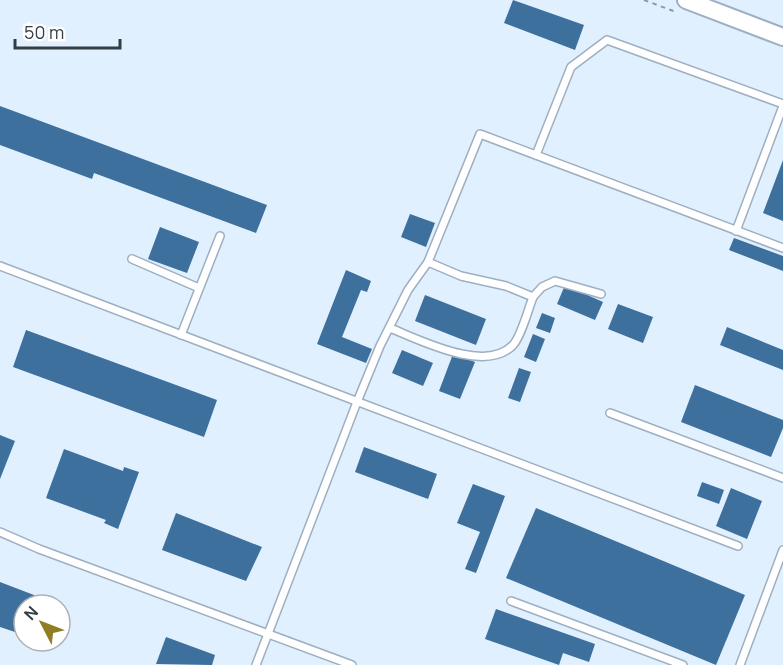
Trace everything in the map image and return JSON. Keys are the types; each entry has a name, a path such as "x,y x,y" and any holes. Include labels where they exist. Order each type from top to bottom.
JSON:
{"street":[{"path":"686,0 783,37"}],"lane":[{"path":"536,155 571,67 607,40 783,105 780,124 736,231"},
{"path":"256,665 357,402 408,290 428,262 480,134 783,248"},
{"path":"181,335 220,236"},
{"path":"132,259 199,288"},
{"path":"428,262 462,276 506,285 532,297"},
{"path":"0,266 738,546"},
{"path":"390,328 482,358 501,355 515,344 532,297 542,286 555,281 601,294"},
{"path":"610,413 783,478"},
{"path":"0,532 39,549 352,665"},
{"path":"740,665 783,550"},
{"path":"511,601 683,665"}],"shaded area":[{"path":"0,0 783,0 783,665 0,665"}],"building":[{"path":"513,0 584,25 575,50 504,23"},
{"path":"0,106 267,205 256,233 94,173 92,179 0,145"},
{"path":"783,160 783,221 763,213"},
{"path":"410,214 435,223 426,247 401,237"},
{"path":"160,227 199,242 187,273 148,259"},
{"path":"734,238 783,256 783,271 729,250"},
{"path":"346,270 371,281 367,292 361,290 342,337 372,349 366,363 317,344"},
{"path":"565,285 603,302 595,320 557,304"},
{"path":"425,295 486,319 476,345 415,321"},
{"path":"618,304 653,317 643,343 608,329"},
{"path":"542,313 555,318 550,333 536,328"},
{"path":"727,327 783,350 783,370 720,345"},
{"path":"26,330 217,400 204,437 13,367"},
{"path":"533,334 545,339 536,362 524,357"},
{"path":"402,350 433,363 423,386 392,373"},
{"path":"453,354 475,362 460,399 439,391"},
{"path":"519,368 531,372 520,402 508,398"},
{"path":"695,385 783,420 783,428 771,457 681,422"},
{"path":"0,435 15,441 0,479"},
{"path":"364,447 437,474 428,499 355,472"},
{"path":"64,449 123,471 124,467 139,472 118,529 104,523 106,520 46,498"},
{"path":"702,482 724,490 719,504 697,496"},
{"path":"473,484 505,496 476,573 465,569 480,532 457,523"},
{"path":"731,488 762,501 747,539 716,526"},
{"path":"536,508 745,595 716,665 506,578"},
{"path":"176,513 262,547 246,581 162,550"},
{"path":"0,582 29,593 12,593 12,631 0,627"},
{"path":"496,609 595,644 589,662 563,653 559,665 485,639"},
{"path":"166,637 215,655 212,665 156,664"}]}
